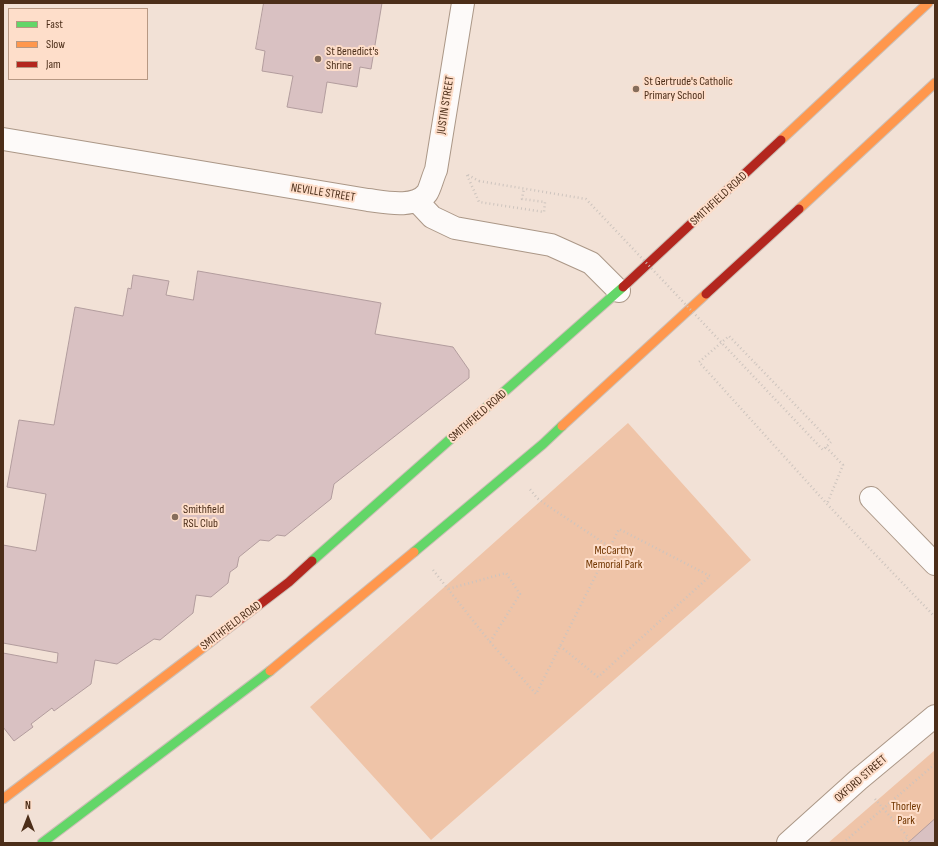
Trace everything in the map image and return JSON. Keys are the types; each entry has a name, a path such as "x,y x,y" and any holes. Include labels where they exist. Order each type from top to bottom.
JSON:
{"highway":[{"name":"SMITHFIELD ROAD","path":"3,799 288,582 619,291 928,3"},
{"path":"42,843 269,672 516,467 543,444 935,83"}],"street":[{"name":"JUSTIN STREET","path":"417,201 426,194 436,170 463,3"},
{"name":"NEVILLE STREET","path":"3,139 368,200 404,204 417,201"},
{"path":"417,201 432,217 455,228 551,245 578,257 591,263 619,291"},
{"path":"871,498 935,564"},
{"name":"OXFORD STREET","path":"788,843 858,780 935,716"}],"path":[{"path":"524,188 522,199 545,202 544,212 479,202 468,175 479,181 524,188 586,199 822,450 831,442 729,336 699,362 827,504 935,617"},
{"path":"826,447 843,465 827,504"},
{"path":"516,467 527,486 537,498 610,547"},
{"path":"417,549 490,642 536,694 560,646 619,529 710,576 598,677 560,646"},
{"path":"448,589 506,573 520,594 490,642"},
{"path":"843,843 935,764"},
{"path":"858,780 911,840"},
{"path":"900,843 908,836"}],"green space":[{"name":"McCarthy Memorial Park","path":"628,423 751,560 431,840 310,707"},
{"name":"Thorley Park","path":"935,750 935,843 828,843"}],"building":[{"name":"St Benedict's Shrine","path":"264,3 382,3 371,69 360,67 357,87 327,82 322,113 287,107 293,76 262,71 265,51 256,49"},
{"name":"Smithfield RSL Club","path":"198,271 381,303 375,334 453,347 469,370 469,378 334,484 331,499 285,536 277,535 269,541 260,540 239,557 237,567 230,572 228,583 211,597 196,595 193,613 160,640 154,639 117,664 95,660 91,684 54,711 52,708 31,724 33,727 14,741 3,727 3,653 57,663 58,653 3,643 3,545 36,551 46,494 7,487 19,420 54,425 75,307 123,316 128,288 131,289 133,275 169,281 166,295 193,300"},
{"path":"935,819 935,843 907,843 911,840"}],"traffic: fast":[{"path":"312,561 623,287"},
{"path":"414,552 543,444 562,426"},
{"path":"42,843 270,671"}],"traffic: slow":[{"path":"781,140 928,3"},
{"path":"799,209 935,83"},
{"path":"562,426 706,294"},
{"path":"270,671 414,552"},
{"path":"3,799 213,640"}],"traffic: jam":[{"path":"623,287 781,140"},
{"path":"706,294 799,209"},
{"path":"213,640 289,582 312,561"}],"place":[{"name":"St Benedict's Shrine","path":"318,59"},
{"name":"St Gertrude's Catholic Primary School","path":"636,89"},
{"name":"Smithfield RSL Club","path":"175,517"}]}
